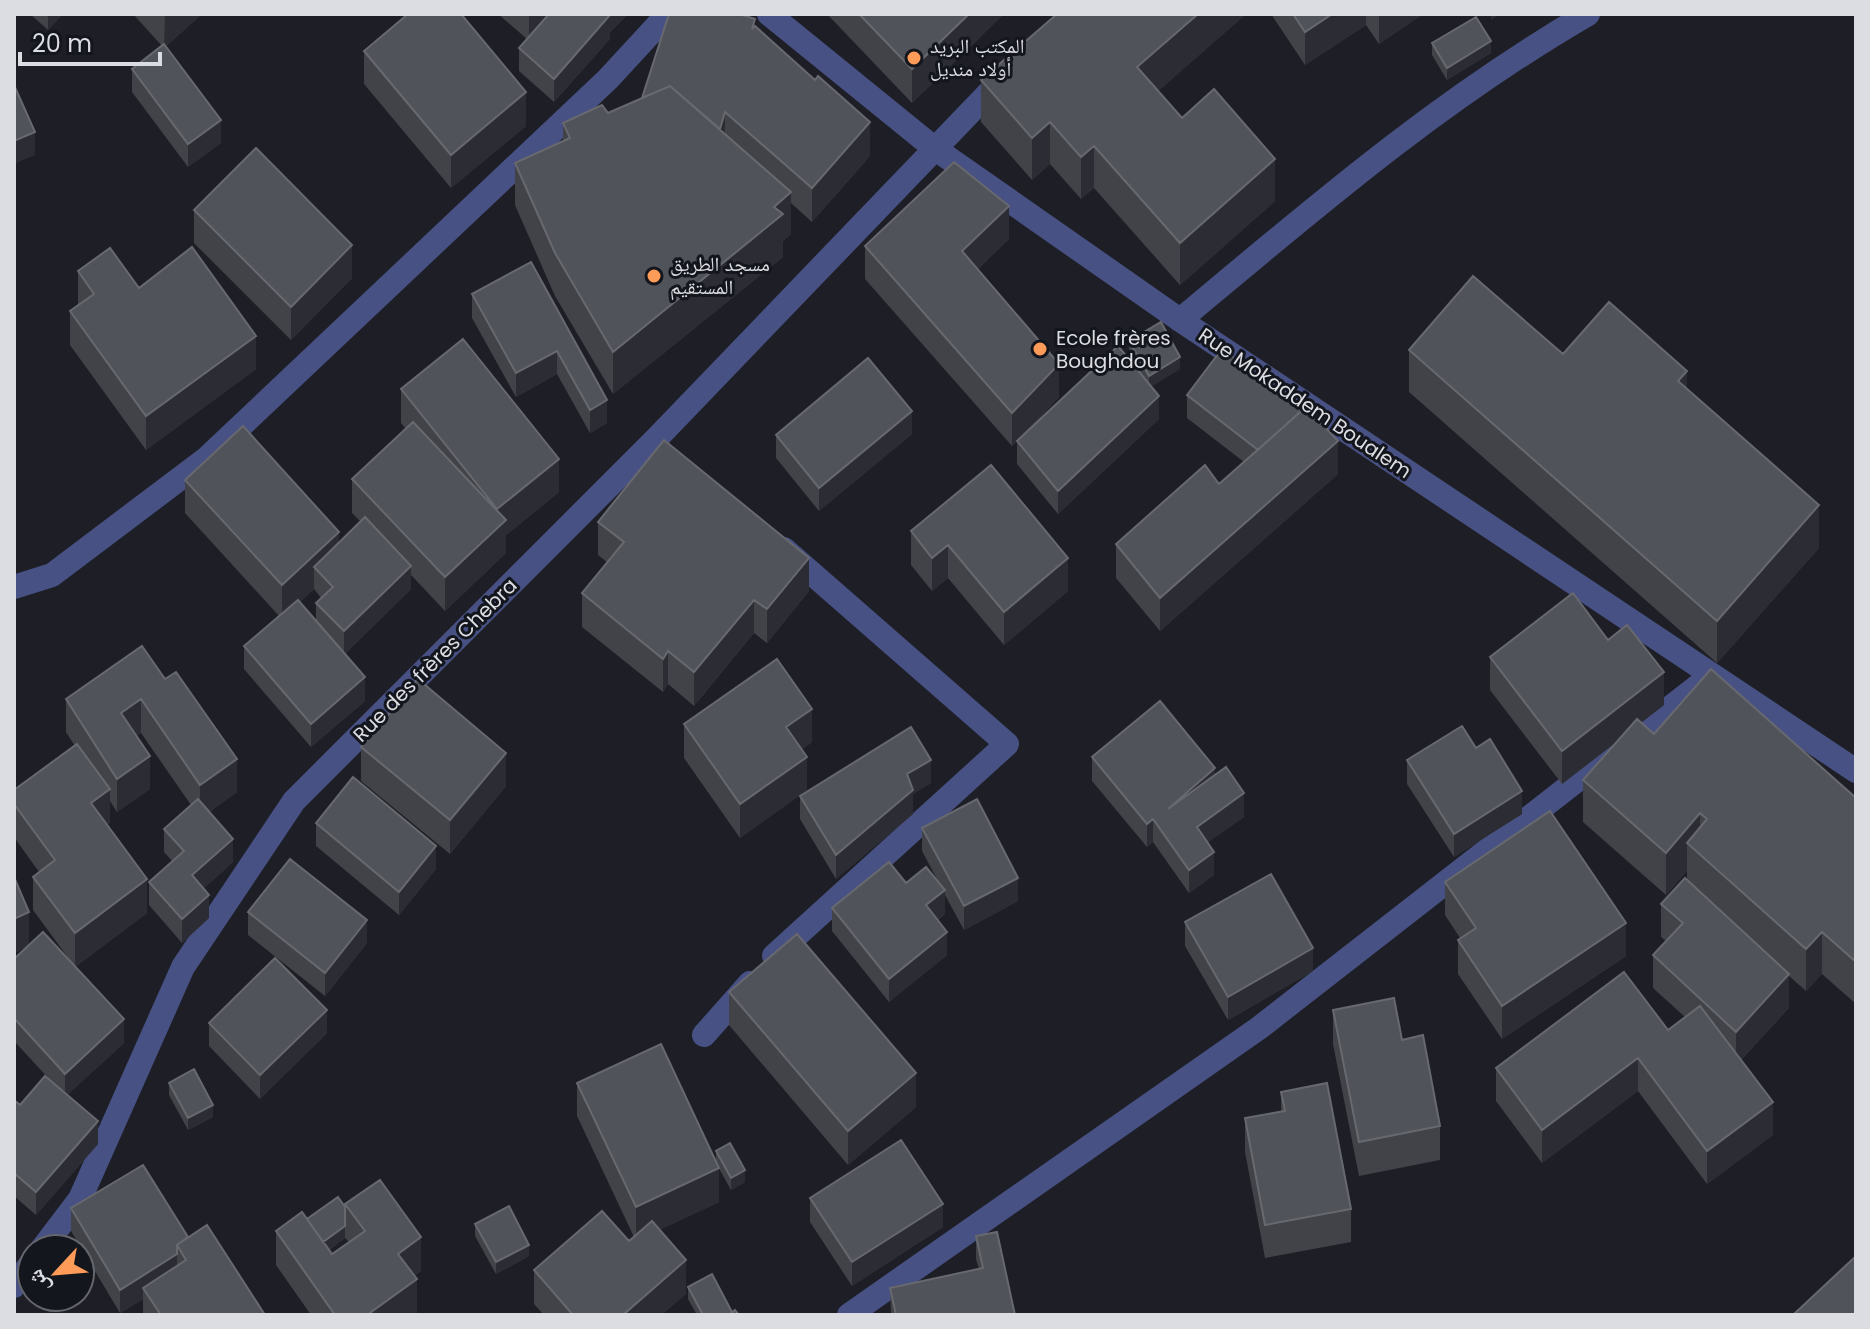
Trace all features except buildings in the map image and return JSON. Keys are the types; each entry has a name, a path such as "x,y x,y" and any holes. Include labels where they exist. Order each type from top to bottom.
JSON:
{"street":[{"path":"14,587 52,575 207,458 608,79 668,14"},
{"name":"Rue Mokaddem Boualem","path":"769,14 934,148 1180,320 1856,771"},
{"path":"1180,320 1368,163 1507,61 1588,14"},
{"name":"Rue des frères Chebra","path":"54,1233 80,1199 183,967 294,801 657,438 1021,59"},
{"path":"657,438 680,458"},
{"path":"704,1035 772,958 1007,744 762,530"},
{"path":"849,1315 1259,1028 1712,675"}],"place":[{"name":"المكتب البريد أولاد منديل","path":"914,58"},
{"name":"مسجد الطريق المستقيم","path":"654,276"},
{"name":"Ecole frères Boughdou","path":"1040,349"}]}
